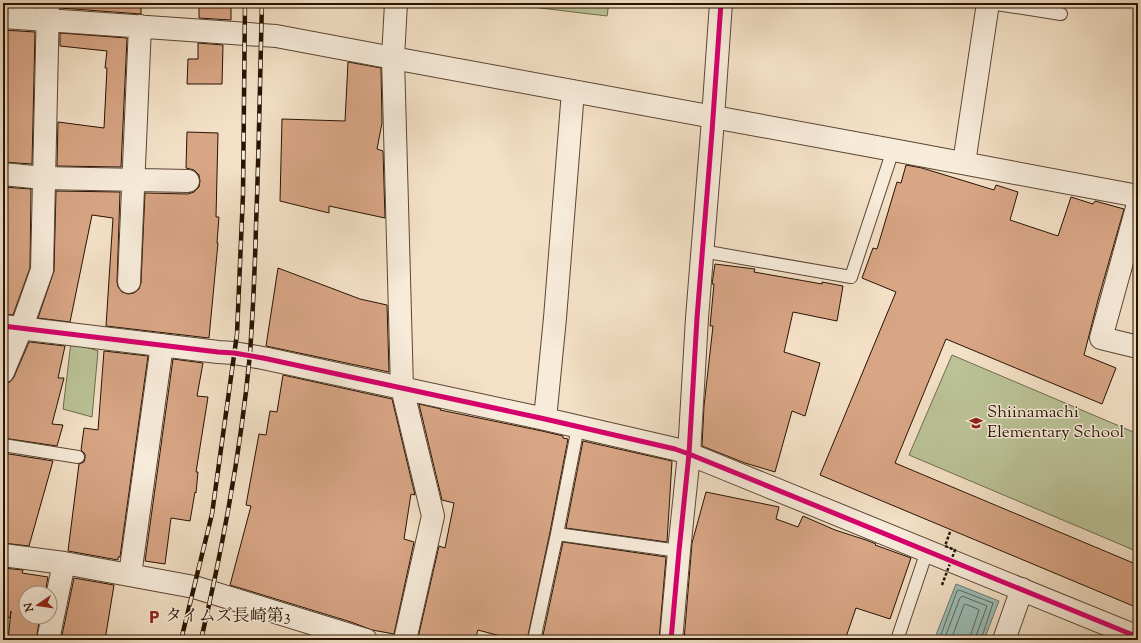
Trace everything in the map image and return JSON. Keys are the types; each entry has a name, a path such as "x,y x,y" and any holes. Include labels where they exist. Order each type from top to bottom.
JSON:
{"street":[{"path":"396,3 393,58 402,388 433,516 405,640"},
{"path":"671,640 689,454 697,318 721,3"},
{"path":"964,163 989,3"},
{"path":"3,17 47,11 140,26 276,36 1138,196"},
{"path":"3,372 12,328 42,270 47,11"},
{"path":"129,282 140,26"},
{"path":"544,419 555,318 573,91"},
{"path":"3,174 43,178 188,181"},
{"path":"1138,204 1101,338 1138,347"},
{"path":"12,328 234,353 263,358 544,419 675,450 689,454 1022,589 1127,636"},
{"path":"130,575 162,345"},
{"path":"3,555 64,563 194,587 362,640"},
{"path":"48,640 64,563"},
{"path":"1004,640 1022,589"}],"lane":[{"path":"989,3 1061,14"},
{"path":"702,251 851,277 893,150"},
{"path":"534,640 578,427"},
{"path":"3,445 78,457"},
{"path":"557,534 679,551"},
{"path":"898,640 927,551"}],"path":[{"path":"942,585 955,550 945,546 950,532"}],"green space":[{"path":"515,3 609,3 607,16 515,5"},
{"path":"71,342 98,351 92,417 63,409"},
{"path":"952,355 1138,434 1138,546 1136,551 909,455"}],"water":[{"path":"956,584 999,601 984,640 934,640"}],"building":[{"path":"9,3 36,3 35,7 9,5"},
{"path":"60,3 141,3 141,14 60,8"},
{"path":"199,3 231,3 231,20 199,18"},
{"path":"3,30 35,32 32,164 3,162"},
{"path":"60,33 127,38 121,167 57,166 58,122 104,128 107,68 105,68 107,51 60,46"},
{"path":"198,43 223,45 222,84 187,84 188,59 198,59"},
{"path":"348,62 381,68 382,123 377,149 383,151 385,218 329,206 329,213 280,201 282,119 345,121"},
{"path":"187,132 218,133 216,217 219,217 218,243 209,338 106,326 113,218 92,215 70,322 38,318 54,271 56,191 120,192 117,282 118,287 122,292 128,294 134,293 139,289 141,283 145,193 188,194 194,192 199,187 199,175 194,170 186,168"},
{"path":"906,165 922,168 994,190 996,185 1018,192 1010,220 1058,236 1071,197 1093,204 1095,201 1124,209 1084,355 1116,368 1102,404 946,339 895,463 1138,565 1138,608 820,475 896,292 862,278 873,248 877,249 897,182 901,183"},
{"path":"3,187 31,189 30,268 13,315 3,314"},
{"path":"715,264 755,269 754,272 822,284 822,282 843,286 837,321 793,312 784,352 820,363 805,416 792,411 775,472 745,463 702,446 704,406 713,326 710,326 714,284 712,284"},
{"path":"278,268 360,299 387,305 389,372 266,346"},
{"path":"29,342 65,346 58,378 64,378 52,424 63,425 57,446 3,438 3,384 10,382 14,377"},
{"path":"104,351 148,356 120,557 118,557 118,560 68,551 79,464 84,462 85,458 85,454 81,450 84,428 98,430"},
{"path":"173,359 203,363 197,396 208,397 196,472 198,472 196,493 195,492 190,521 171,518 165,564 145,561"},
{"path":"283,375 392,399 415,495 411,494 404,539 414,542 394,634 372,630 351,622 230,585 251,506 246,505 259,434 266,435 270,411 277,412"},
{"path":"419,404 441,409 440,410 542,431 563,436 563,438 568,439 527,640 515,640 478,630 475,640 427,640 418,638 439,546 445,548 454,503 442,500"},
{"path":"583,441 672,461 667,542 566,528"},
{"path":"3,453 53,461 29,546 3,543"},
{"path":"706,492 779,507 776,519 798,527 803,516 835,530 866,540 876,544 875,545 911,558 890,619 856,608 845,640 684,640 692,543"},
{"path":"563,542 666,557 659,640 542,640"},
{"path":"3,568 23,570 22,573 48,577 46,585 18,585 18,625 39,625 36,640 8,640 11,611 10,618 3,617"},
{"path":"74,578 114,585 105,640 61,640"}],"railway":[{"path":"181,640 212,514 237,334 243,194 245,3"},
{"path":"201,640 217,569 230,498 242,426 250,354 259,142 262,3"}],"cycle path":[{"path":"671,640 689,454 697,318 721,3"},
{"path":"3,326 234,353 263,358 545,419 675,449 1138,637"}],"place":[{"name":"Shiinamachi Elementary School","path":"976,423"},
{"name":"タイムズ長崎第3","path":"154,617"}]}
